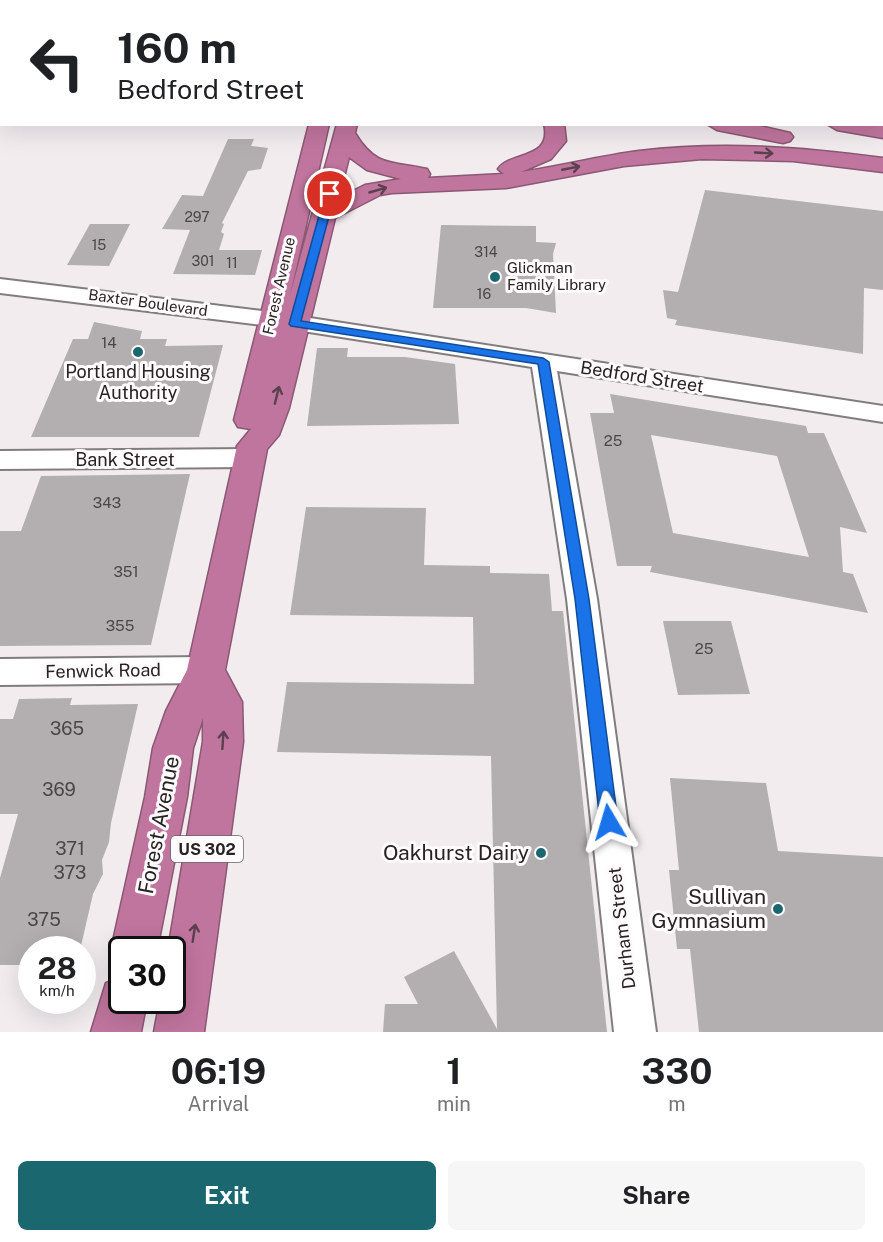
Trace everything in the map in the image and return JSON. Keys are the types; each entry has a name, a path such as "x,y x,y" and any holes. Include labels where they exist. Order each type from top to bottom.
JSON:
{"highway":[{"path":"297,126 318,133"},
{"path":"346,130 353,152 376,166 411,173 457,177 504,171 531,162 553,145 557,136 554,126"},
{"path":"728,126 883,155"},
{"path":"848,126 883,132"},
{"name":"Forest Avenue","path":"137,936 173,748 186,711 206,669 251,452 245,438 283,321 325,214 346,130"},
{"name":"Forest Avenue","path":"283,321 318,133"},
{"path":"325,214 373,190 392,186 509,181 580,166 669,154 749,152 823,156 883,165"},
{"name":"US 302","path":"179,1032 223,742 223,702 206,669"},
{"path":"116,1032 120,1014"}],"street":[{"name":"Baxter Boulevard","path":"0,286 283,321"},
{"name":"Bedford Street","path":"283,321 883,414"},
{"name":"Durham Street","path":"543,362 582,599 635,1032"},
{"name":"Bank Street","path":"0,460 251,452"},
{"name":"Fenwick Road","path":"0,672 206,669"}],"building":[{"path":"228,139 254,139 251,146 268,148 261,169 248,171 222,223 224,224 221,232 224,234 219,250 262,250 255,275 173,274 190,230 162,229 182,195 203,196"},
{"path":"705,190 883,211 883,290 864,288 863,354 675,325 677,320 667,318 663,290 678,292"},
{"path":"90,224 130,224 109,266 67,265"},
{"name":"Glickman Family Library","path":"441,225 536,226 536,242 556,243 553,254 556,313 526,308 433,308"},
{"path":"94,322 142,331 140,339 167,339 165,346 223,345 199,437 31,437 73,339 88,339"},
{"path":"317,348 348,348 347,357 405,357 455,364 459,424 307,426"},
{"path":"610,394 806,426 808,433 824,433 867,533 840,527 843,572 853,574 868,613 650,572 652,566 617,566 590,413 614,413","holes":["651,435 777,456 809,557 673,533"]},
{"path":"190,474 151,645 0,646 0,531 21,531 41,476"},
{"name":"Oakhurst Dairy","path":"306,507 426,508 424,565 490,566 490,573 549,574 552,611 563,611 607,1032 383,1032 385,1004 418,1004 404,977 454,951 497,1029 491,756 277,752 287,682 474,684 473,617 290,615"},
{"path":"663,621 731,621 750,694 678,695"},
{"path":"72,698 70,705 138,704 111,823 109,842 102,860 103,874 93,894 83,936 18,936 18,965 0,965 0,878 18,814 0,814 0,719 13,719 19,699"},
{"name":"Sullivan Gymnasium","path":"670,778 766,783 778,851 883,857 883,1032 699,1032 690,949 677,949 669,870 679,870"}],"place":[{"name":"Glickman Family Library","path":"495,277"},
{"name":"Portland Housing Authority","path":"138,352"},
{"name":"Oakhurst Dairy","path":"541,853"},
{"name":"Sullivan Gymnasium","path":"778,909"}],"route":[{"path":"330,194 295,324 543,362 582,599 609,822"}]}
